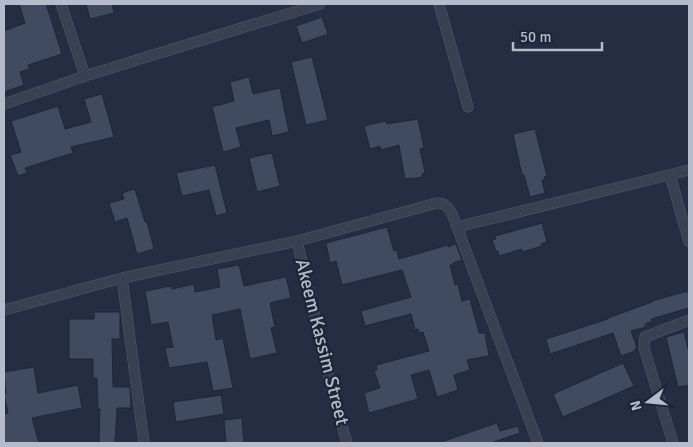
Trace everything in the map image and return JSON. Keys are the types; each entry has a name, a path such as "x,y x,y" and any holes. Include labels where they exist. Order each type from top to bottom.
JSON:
{"street":[{"path":"61,4 85,76"},
{"path":"4,104 85,76 320,4"},
{"path":"439,4 468,107"},
{"path":"457,227 689,170"},
{"path":"670,175 689,242"},
{"path":"4,310 122,278 298,241 437,203 443,203 448,206 457,227 538,443"},
{"name":"Akeem Kassim Street","path":"298,241 334,398 347,443"},
{"path":"122,278 144,443"},
{"path":"674,443 644,348 644,337 689,320"}],"building":[{"path":"19,4 46,4 62,54 28,65 30,69 20,72 24,85 4,92 4,31 25,23"},
{"path":"86,4 112,4 114,13 90,19"},
{"path":"322,17 328,34 302,43 296,26"},
{"path":"312,57 328,120 306,125 291,62"},
{"path":"249,77 253,94 280,88 289,132 272,136 269,120 236,128 241,147 223,152 212,107 234,101 230,82"},
{"path":"102,94 114,137 71,147 73,153 25,168 27,173 18,176 10,155 21,152 11,121 58,106 65,129 91,122 84,99"},
{"path":"418,119 424,148 420,149 425,173 422,174 422,177 405,179 399,145 381,150 380,146 370,149 364,126 386,121 387,124"},
{"path":"535,129 547,176 544,177 545,180 542,180 545,193 530,197 524,175 522,175 513,134"},
{"path":"272,153 280,186 257,192 249,158"},
{"path":"215,165 227,213 216,216 209,190 182,196 176,173"},
{"path":"135,189 154,249 137,254 127,218 115,222 109,203 124,199 122,193"},
{"path":"542,223 547,242 541,244 542,246 522,252 522,249 499,256 492,240 496,239 495,236"},
{"path":"387,227 394,251 397,250 399,259 456,244 462,260 450,265 455,285 458,284 462,301 470,299 479,333 485,333 489,356 467,360 470,370 454,375 458,390 437,397 429,370 411,375 418,399 369,413 364,393 380,388 374,371 377,370 376,365 429,351 423,332 419,333 418,329 415,330 411,314 365,326 361,311 411,297 402,270 342,285 336,261 330,263 326,243"},
{"path":"239,265 244,286 286,277 291,298 270,303 275,327 271,328 277,353 250,359 240,309 212,315 216,340 223,338 233,388 213,391 207,362 169,368 165,348 173,347 168,322 151,325 145,291 171,286 172,289 194,284 195,292 220,287 217,269"},
{"path":"689,292 689,308 651,319 652,322 645,324 646,327 631,331 637,348 635,351 621,356 613,333 550,354 546,339 608,319 652,301"},
{"path":"94,312 120,312 120,339 112,339 113,387 130,387 131,408 117,408 115,443 99,443 100,409 98,409 97,378 93,378 93,359 69,359 69,319 94,319"},
{"path":"684,332 689,353 689,385 678,387 666,337"},
{"path":"623,363 634,386 563,417 553,394"},
{"path":"34,367 38,393 78,385 82,408 32,418 39,443 4,443 4,414 8,413 4,394 6,394 4,372"},
{"path":"221,395 224,414 176,422 173,402"},
{"path":"242,418 244,443 226,443 224,420"},
{"path":"497,423 500,431 518,426 520,433 491,443 441,443 441,442"}]}
